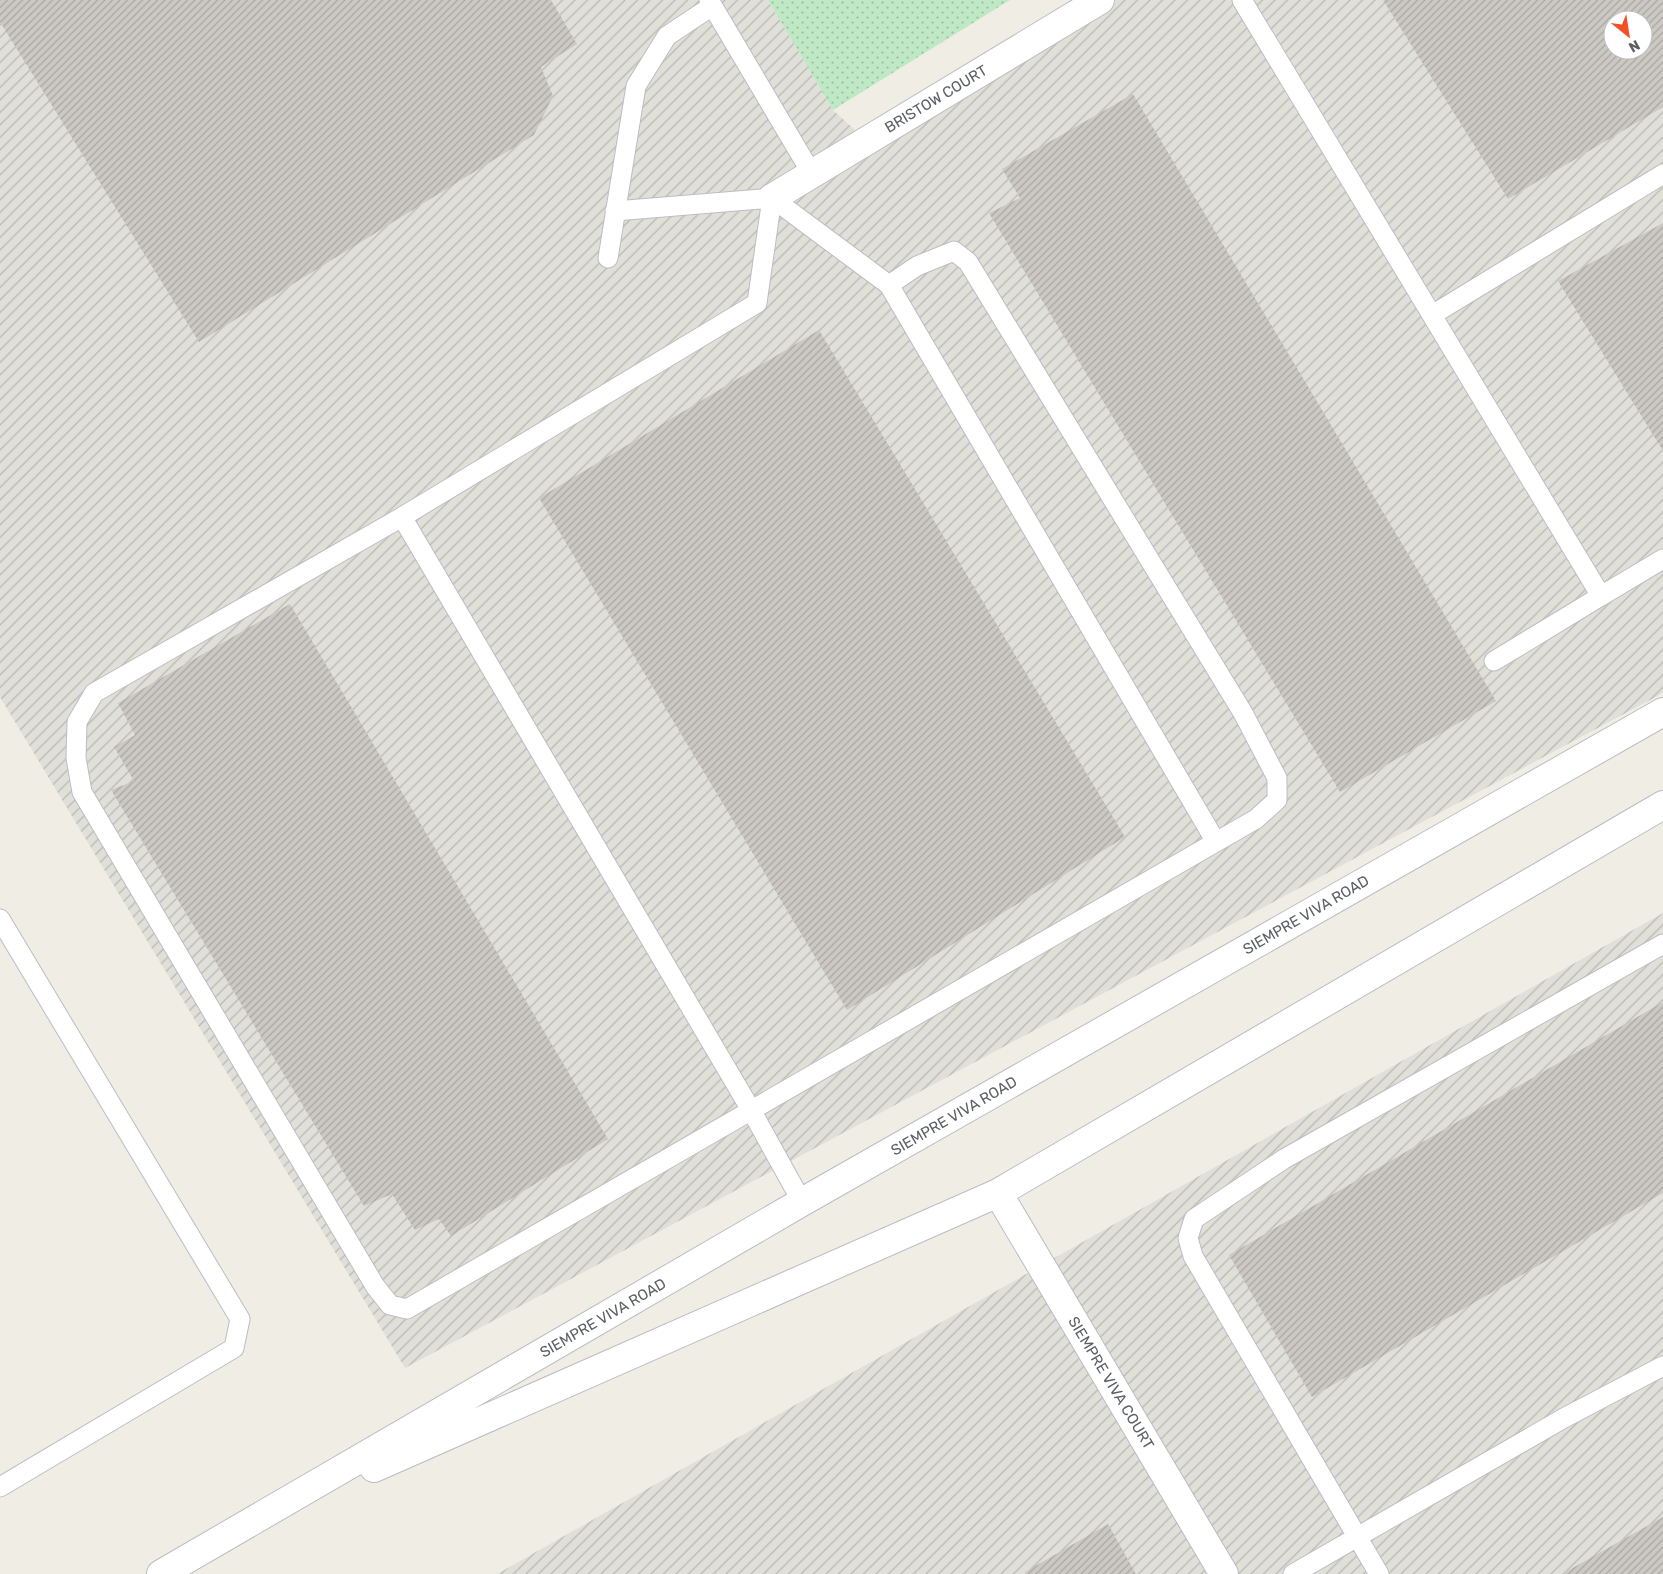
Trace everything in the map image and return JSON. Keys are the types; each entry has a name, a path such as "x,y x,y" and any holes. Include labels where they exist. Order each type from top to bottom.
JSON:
{"main road":[{"name":"BRISTOW COURT","path":"772,198 1100,0"},
{"name":"SIEMPRE VIVA ROAD","path":"161,1574 802,1202 1663,712"},
{"name":"SIEMPRE VIVA ROAD","path":"247,1524 998,1192 1663,805"},
{"name":"SIEMPRE VIVA COURT","path":"998,1192 1224,1574"}],"lane":[{"path":"1242,0 1600,596"},
{"path":"608,258 636,86 668,36 711,3 812,174"},
{"path":"1432,315 1663,174"},
{"path":"615,211 772,198 888,284 1216,842"},
{"path":"772,198 757,303 402,517 94,693 77,722 76,758 82,792 370,1277 390,1305 407,1309 1256,819 1277,800 1277,778 1243,714 968,262 954,251 917,266 888,284"},
{"path":"402,517 752,1110 802,1202"},
{"path":"1494,661 1663,559"},
{"path":"0,919 240,1320 234,1348 0,1487"},
{"path":"1379,1574 1194,1256 1188,1238 1194,1219 1284,1158 1663,944"},
{"path":"1293,1574 1564,1418 1663,1366"}],"shaded area":[{"path":"0,0 768,0 833,110 867,141 1100,0 1663,0 1663,693 405,1368 0,697"},
{"path":"1663,913 1663,1574 497,1574"}],"green space":[{"path":"768,0 1010,0 833,110"}],"building":[{"path":"0,0 551,0 577,44 541,67 553,96 534,135 199,342 0,22"},
{"path":"1383,0 1663,0 1663,107 1508,199"},
{"path":"1133,94 1496,701 1340,792 989,213 1020,198 1002,169"},
{"path":"1663,223 1663,451 1558,281"},
{"path":"819,330 1125,837 847,1010 539,498"},
{"path":"290,604 608,1139 451,1236 439,1219 415,1230 392,1194 364,1206 111,790 134,781 114,747 135,735 118,703"},
{"path":"1663,1002 1663,1193 1312,1397 1229,1255"},
{"path":"1663,1517 1663,1574 1562,1574"},
{"path":"1108,1524 1136,1574 1026,1574 1025,1572"}]}
